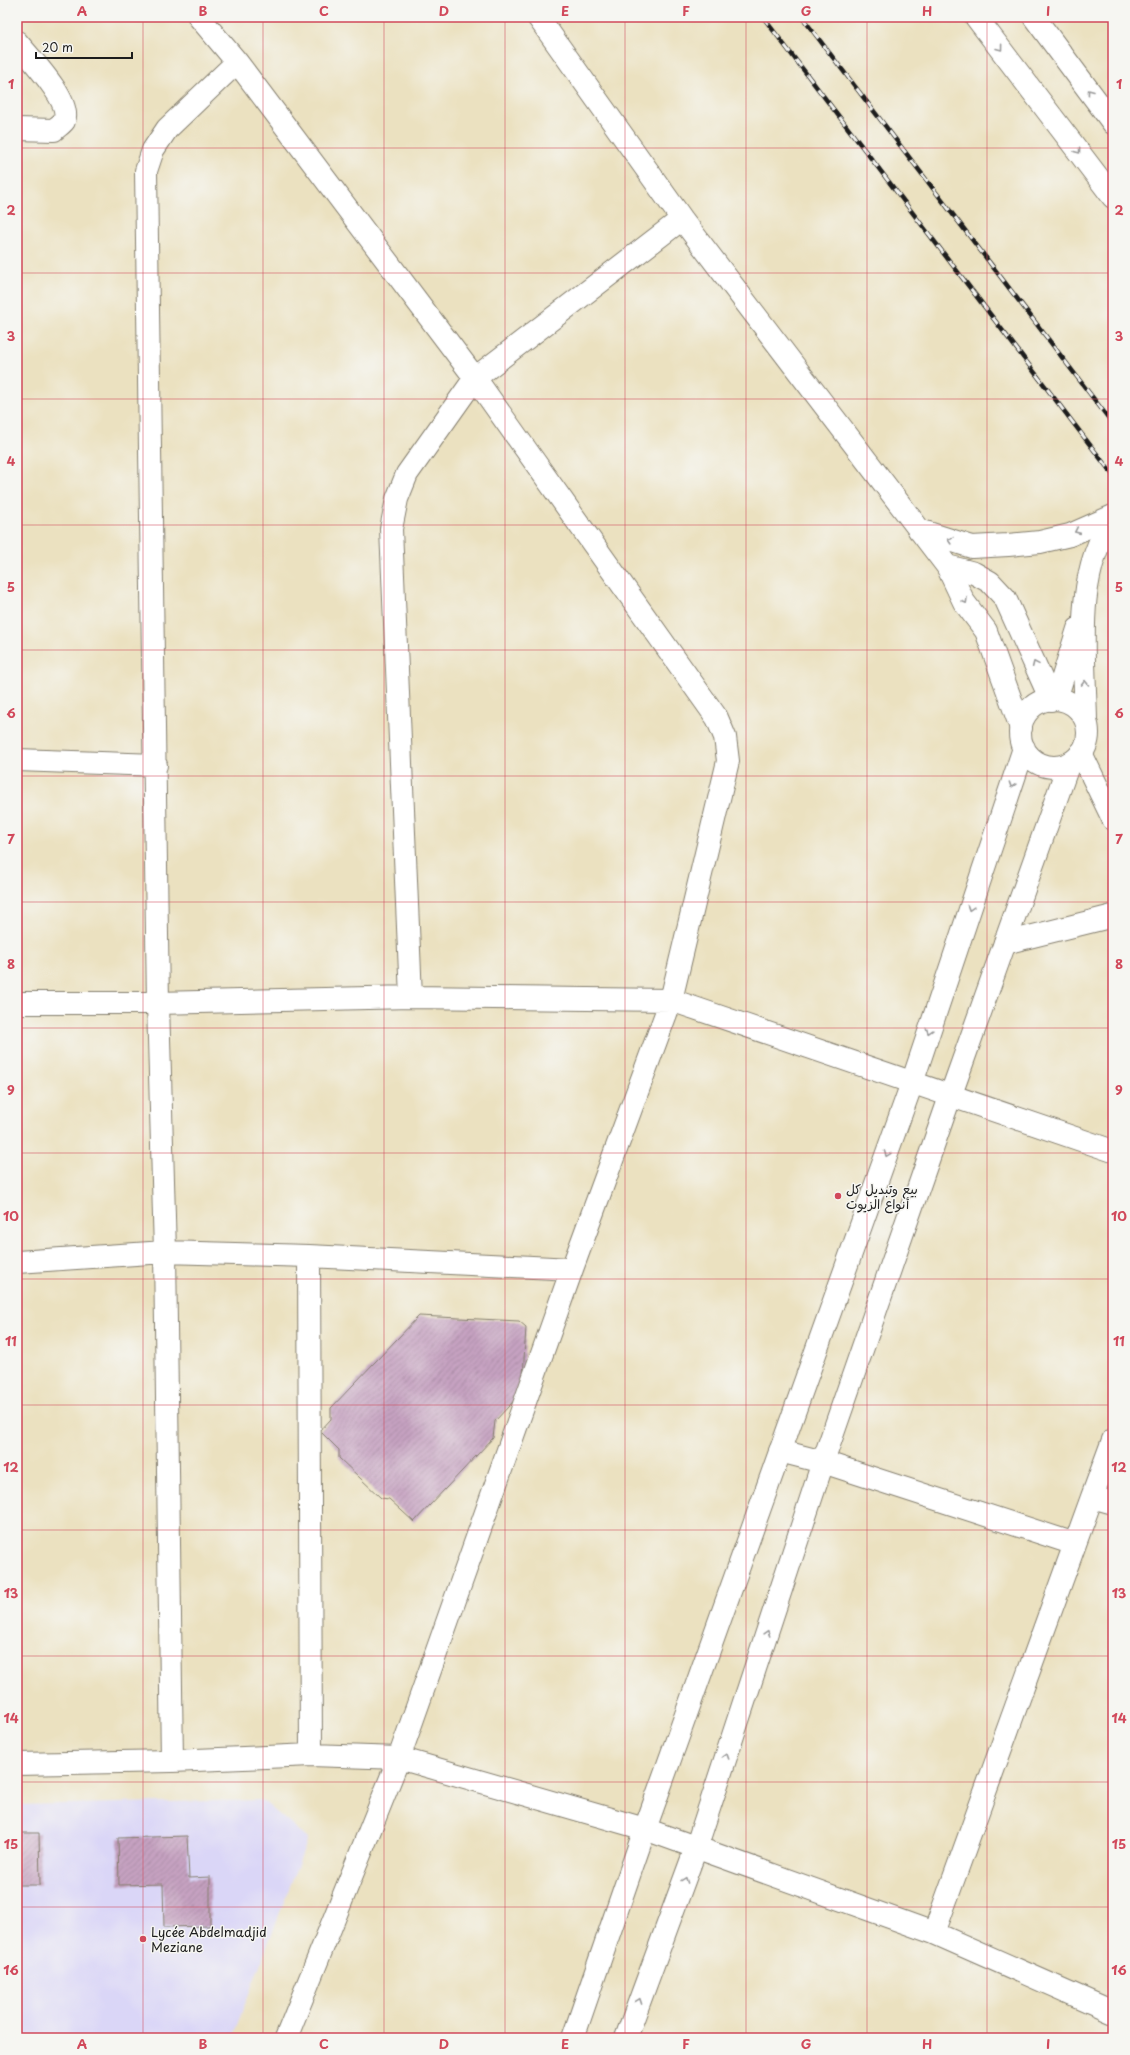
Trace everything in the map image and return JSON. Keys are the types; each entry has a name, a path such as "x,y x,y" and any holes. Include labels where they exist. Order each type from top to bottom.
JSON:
{"street":[{"path":"199,17 237,62 475,378 717,718 726,737 728,760 671,1000 572,1269 399,1758 286,2038"},
{"path":"538,17 682,219 947,566 964,602 986,631 1022,738 1030,756 1039,763 1049,766 1059,766 1075,758"},
{"path":"976,17 1113,197"},
{"path":"1034,17 1113,124"},
{"path":"17,42 61,98 65,109 64,121 54,130 17,129"},
{"path":"172,1761 165,1252 158,1003 156,765 146,171 153,150 167,129 237,62"},
{"path":"411,997 391,529 397,499 407,474 475,378 682,219"},
{"path":"919,530 972,547 1008,546 1040,542 1070,535 1113,517"},
{"path":"1053,699 1084,611 1094,557 1104,531 1113,517"},
{"path":"947,566 974,573 990,582 1006,598 1053,699"},
{"path":"626,2038 696,1848 823,1462 950,1097 1075,758 1086,744 1088,734 1086,722 1084,611"},
{"path":"573,2038 645,1830 912,1083 1022,738 1029,710 1036,704 1053,699 1066,701 1075,706 1086,722"},
{"path":"1075,758 1113,819"},
{"path":"17,760 156,765"},
{"path":"1006,943 1113,916"},
{"path":"17,1003 158,1003 411,997 671,1000 950,1097 1113,1151"},
{"path":"17,1262 165,1252 309,1256 572,1269"},
{"path":"309,1256 311,1755"},
{"path":"934,1933 1113,1440"},
{"path":"780,1451 823,1462 1075,1544"},
{"path":"1092,1497 1113,1503"},
{"path":"17,1764 172,1761 311,1755 399,1758 645,1830 696,1848 934,1933 1113,2012"}],"shaded area":[{"name":"Lycée Abdelmadjid Meziane","path":"262,1800 308,1839 232,2038 17,2038 17,1805"}],"building":[{"path":"419,1316 519,1321 526,1327 522,1392 495,1421 493,1438 414,1522 389,1499 381,1498 339,1458 339,1450 320,1431 331,1419 331,1408"},
{"path":"17,1833 39,1833 40,1885 17,1885"},
{"path":"187,1836 189,1878 210,1877 210,1926 164,1927 163,1884 119,1885 118,1838"}],"railway":[{"path":"763,17 1113,475"},
{"path":"802,17 1113,424"}],"place":[{"name":"بيع وتبديل كل أنواع الزيوت","path":"838,1196"},
{"name":"Lycée Abdelmadjid Meziane","path":"143,1939"}]}
